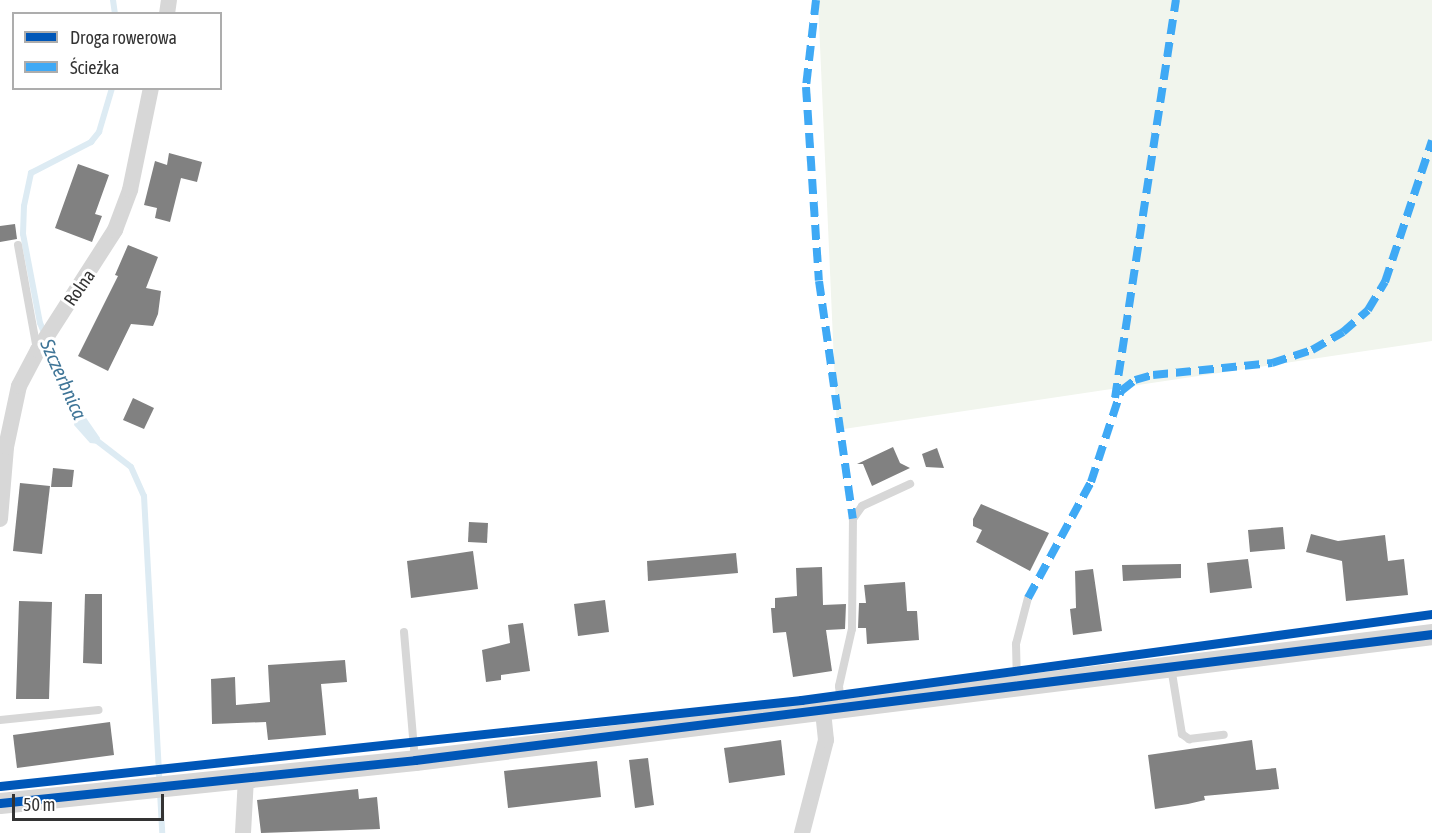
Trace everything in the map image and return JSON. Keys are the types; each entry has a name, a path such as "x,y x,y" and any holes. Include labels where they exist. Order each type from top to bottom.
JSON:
{"street":[{"name":"Rolna","path":"0,519 12,416 19,386 50,330 115,230 130,190 151,90"},
{"path":"0,801 147,789 416,760 1432,634"},
{"path":"802,833 832,710"},
{"path":"243,833 246,778"}],"lane":[{"path":"18,245 38,350"},
{"path":"832,710 852,629 853,519 862,507 910,484"},
{"path":"1017,686 1016,644 1028,598"},
{"path":"404,632 416,760"},
{"path":"1171,667 1182,734 1189,739 1224,735"},
{"path":"0,720 98,710"}],"shaded area":[{"path":"818,0 1432,0 1432,341 837,430"},
{"path":"82,412 100,438 99,444 90,443 74,425 77,413"}],"building":[{"path":"169,153 202,162 197,182 181,178 170,222 155,218 157,208 144,205 155,161 167,165"},
{"path":"78,164 109,175 95,214 102,216 92,242 55,228"},
{"path":"15,224 17,239 0,242 0,226"},
{"path":"128,245 158,257 146,288 161,291 158,314 153,326 131,324 108,371 78,356 118,276 115,275"},
{"path":"133,398 154,408 144,429 123,420"},
{"path":"893,447 900,463 910,468 872,486 863,464 857,464"},
{"path":"937,448 944,468 926,467 922,454"},
{"path":"53,468 74,470 72,487 51,487"},
{"path":"20,483 50,486 42,554 13,551"},
{"path":"981,504 1049,533 1030,571 976,542 982,530 973,526 973,519"},
{"path":"469,522 488,523 487,543 468,542"},
{"path":"1283,527 1285,549 1250,552 1248,530"},
{"path":"1311,534 1338,541 1385,535 1388,561 1404,559 1408,595 1346,601 1342,561 1306,552"},
{"path":"473,551 478,589 411,598 407,561"},
{"path":"736,553 738,573 648,581 647,561"},
{"path":"1248,559 1252,588 1210,593 1207,563"},
{"path":"1181,564 1181,578 1123,581 1122,565"},
{"path":"822,567 823,605 846,604 845,629 826,630 832,671 793,677 786,632 773,633 771,608 775,608 775,598 797,596 796,568"},
{"path":"1093,569 1102,631 1073,635 1070,609 1076,608 1075,571"},
{"path":"905,582 907,611 917,611 919,640 867,644 866,628 858,628 859,603 866,603 864,585"},
{"path":"85,594 102,594 102,664 83,663"},
{"path":"605,600 609,632 578,636 574,604"},
{"path":"19,601 52,602 49,699 16,699"},
{"path":"523,623 530,671 501,675 501,680 486,682 482,650 510,643 508,625"},
{"path":"345,660 347,682 321,684 326,735 268,740 266,722 212,724 211,679 235,677 236,705 270,702 268,665"},
{"path":"110,722 114,755 17,768 13,735"},
{"path":"781,740 785,775 729,783 724,748"},
{"path":"1252,740 1256,770 1276,768 1279,789 1204,796 1205,800 1155,809 1148,755"},
{"path":"648,758 654,805 635,808 629,760"},
{"path":"597,761 601,797 508,808 504,771"},
{"path":"358,789 359,799 377,797 380,829 261,833 257,800"}],"waterway":[{"name":"Szczerbnica","path":"113,0 115,12"},
{"name":"Szczerbnica","path":"81,420 40,323 23,234 24,206 31,173 91,142 99,132 111,90"},
{"name":"Szczerbnica","path":"96,440 131,467 144,496 162,833"}],"marked path":[{"path":"816,0 806,87 819,281 853,519"},
{"path":"1115,398 1176,0"},
{"path":"1028,598 1091,482 1121,391 1135,380 1153,375 1272,363 1312,350 1343,332 1368,310 1385,282 1432,141"}],"cycle path":[{"path":"0,786 801,700 1432,614"},
{"path":"0,803 415,760 1432,634"}]}
